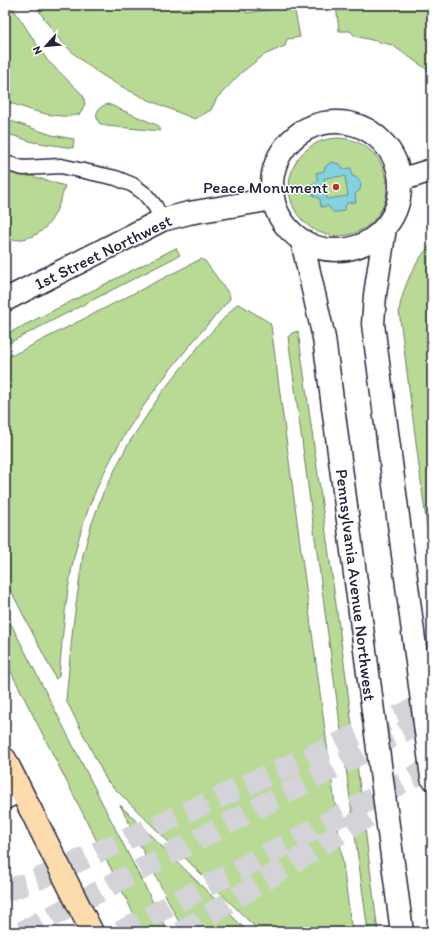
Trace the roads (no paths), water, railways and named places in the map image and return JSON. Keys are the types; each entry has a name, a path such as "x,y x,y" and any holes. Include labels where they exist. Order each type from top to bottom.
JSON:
{"main road":[{"path":"5,759 13,794 92,932"}],"street":[{"path":"327,122 350,122 364,127 376,135 386,144 393,155 398,167 400,180 398,206 385,228 374,238 361,246 346,250 331,250 316,247 302,240 292,233 283,223 277,212 273,199 273,173 284,149 294,137 306,129 327,122"},
{"path":"400,180 432,170"},
{"name":"1st Street Northwest","path":"5,300 162,220 189,213 273,199"},
{"path":"385,228 374,295 373,324 432,778"},
{"name":"Pennsylvania Avenue Northwest","path":"302,240 324,338 402,932"}],"lane":[{"path":"5,163 23,168 61,166 116,178 133,185 145,194 155,206 162,220"}],"water":[{"path":"331,162 340,164 343,169 351,168 352,176 358,178 361,184 360,190 355,194 356,202 347,203 344,210 339,212 333,212 328,206 321,207 320,199 314,196 311,191 312,185 318,181 316,173 324,171 325,167","holes":["345,176 348,196 327,199 324,178"]}],"tunnel":[{"path":"5,891 34,881 432,701"},
{"path":"22,932 432,716"},
{"path":"120,932 432,767"},
{"path":"181,932 368,816"}],"place":[{"name":"Peace Monument","path":"336,187"}]}
